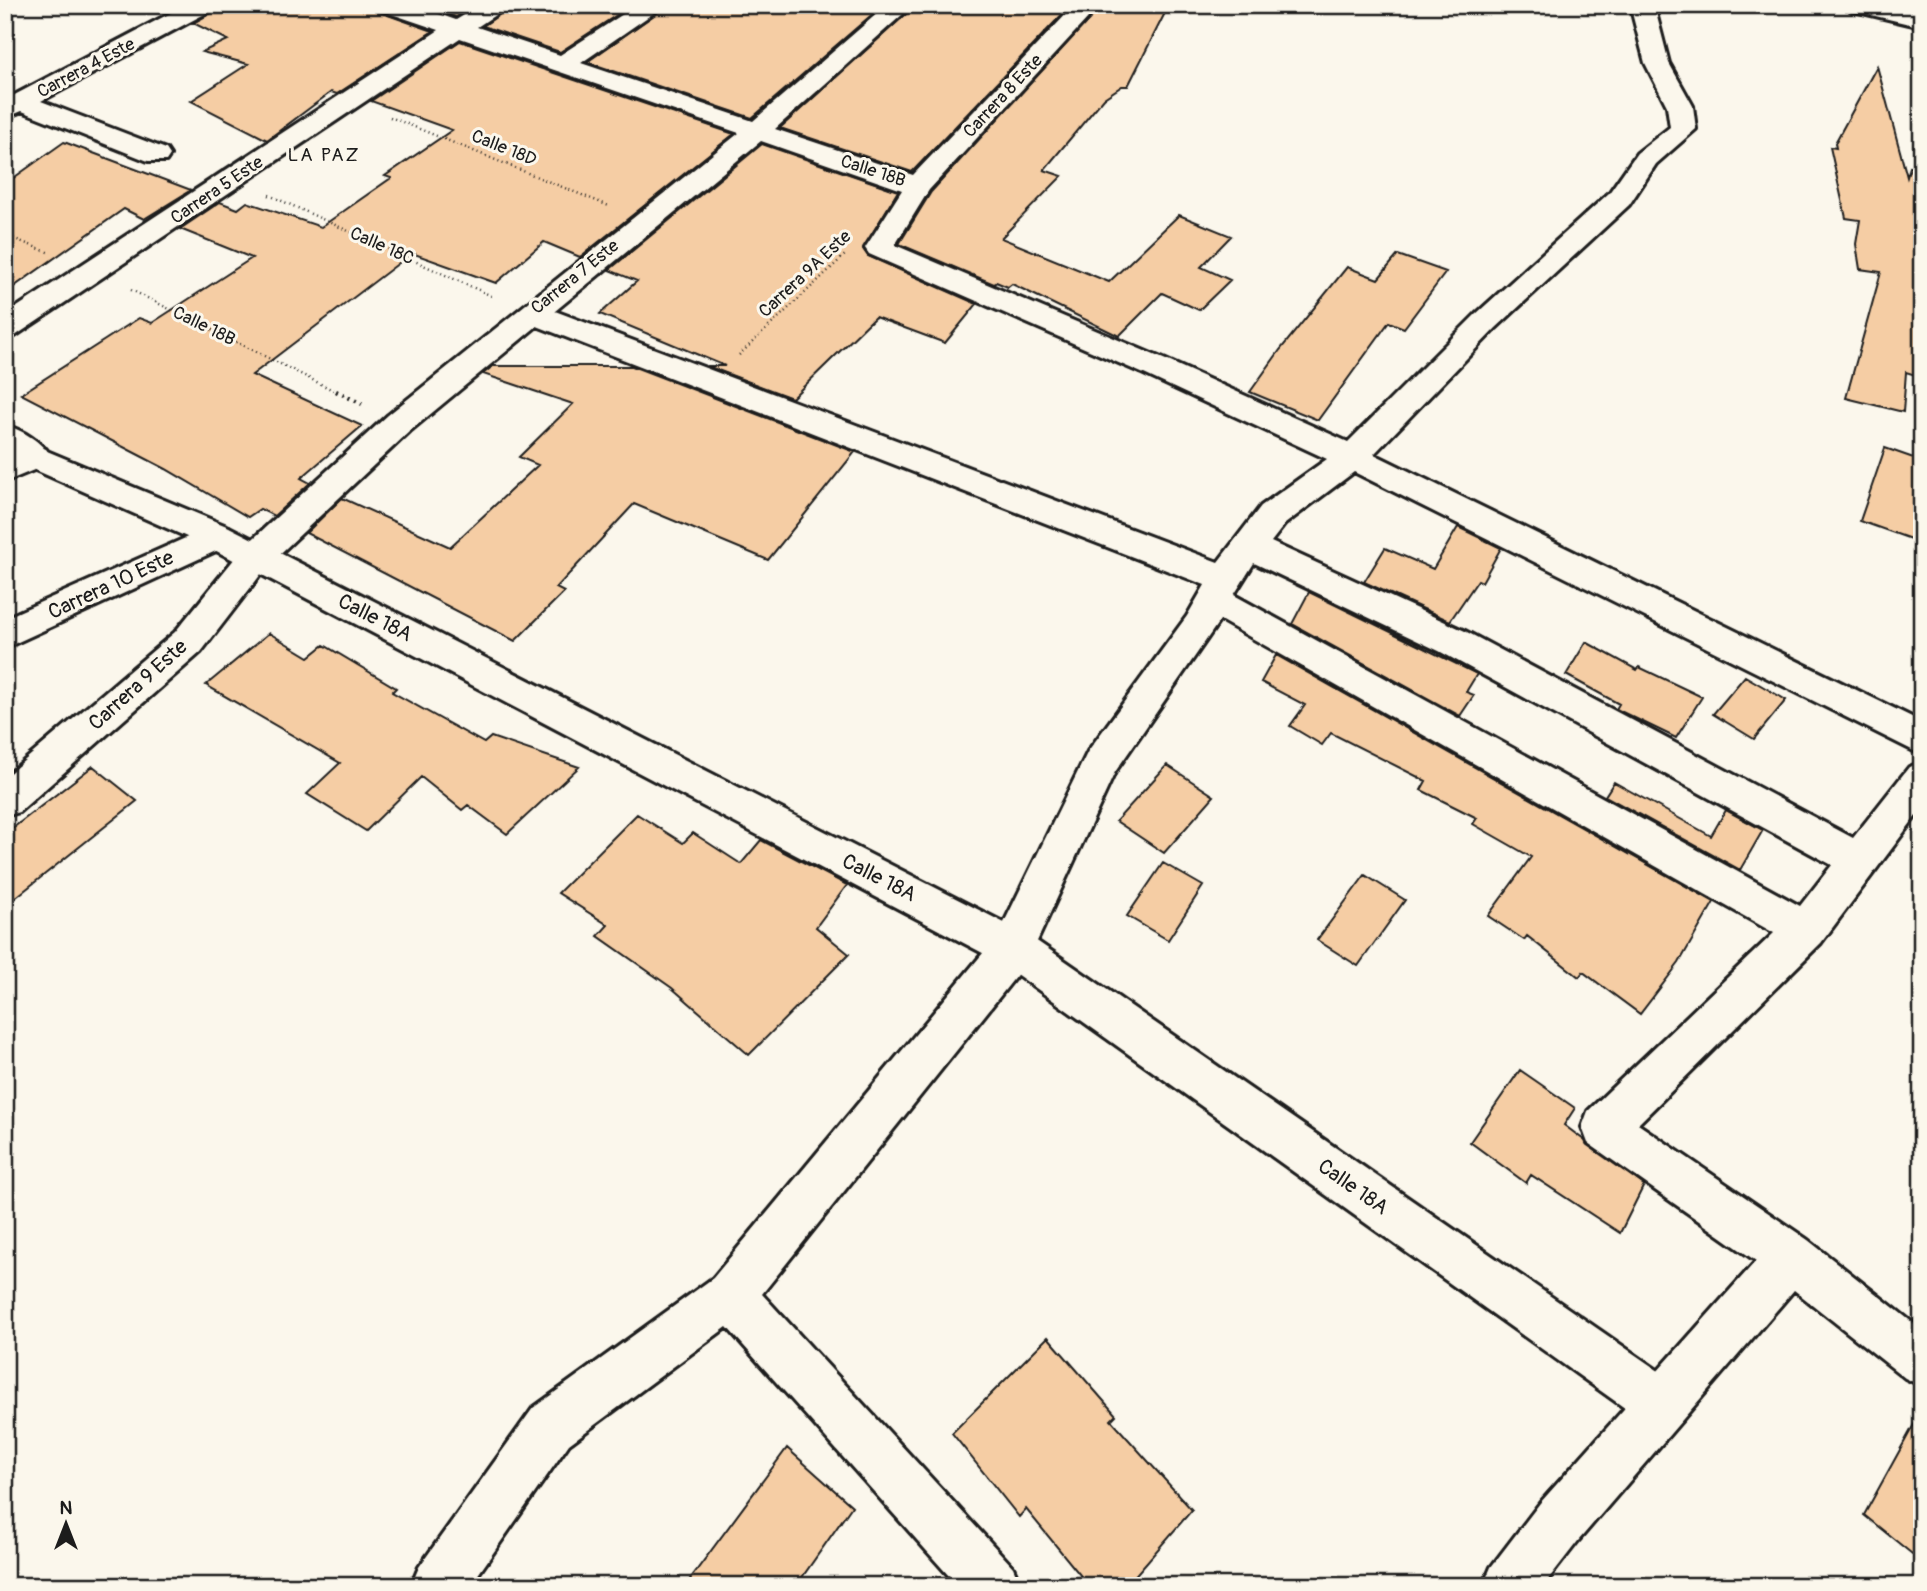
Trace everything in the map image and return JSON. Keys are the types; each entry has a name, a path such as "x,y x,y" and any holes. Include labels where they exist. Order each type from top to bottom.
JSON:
{"street":[{"name":"Carrera 4 Este","path":"13,106 204,5"},
{"name":"Calle 18B","path":"388,5 755,133 918,186 879,248 1155,367 1352,457"},
{"name":"Carrera 5 Este","path":"5,329 95,272 456,30 498,5"},
{"path":"560,66 653,5"},
{"name":"Carrera 7 Este","path":"256,556 399,423 755,133 901,5"},
{"name":"Carrera 8 Este","path":"918,186 1088,5"},
{"path":"438,1586 551,1426 730,1295 1013,948 1101,762 1199,626 1249,546 1273,514 1352,457 1486,321 1619,199 1646,159 1683,129 1680,106 1657,63 1642,5"},
{"path":"1858,5 1922,20"},
{"path":"13,106 158,156"},
{"path":"531,313 710,382 1220,590 1806,930"},
{"name":"Calle 18A","path":"13,453 217,536 1013,948 1661,1403"},
{"path":"1352,457 1922,740"},
{"name":"Carrera 10 Este","path":"5,634 217,536"},
{"path":"1249,546 1452,641 1858,860"},
{"name":"Carrera 9 Este","path":"5,800 188,642 256,556"},
{"path":"1922,778 1806,930 1604,1128 1791,1257 1922,1360"},
{"path":"1510,1586 1559,1522 1791,1257"},
{"path":"730,1295 994,1586"}],"path":[{"name":"Calle 18D","path":"351,101 646,221"},
{"name":"Calle 18C","path":"233,179 531,313"},
{"name":"Calle 18B","path":"5,235 95,272 399,423"},
{"name":"Carrera 9A Este","path":"710,382 849,251"}],"building":[{"path":"218,5 374,5 379,12 433,31 337,94 331,92 267,140 191,101 248,64 202,52 228,40 193,23 213,12"},
{"path":"421,5 475,5 456,17"},
{"path":"513,5 632,5 560,52 483,26"},
{"path":"668,5 883,5 752,118 587,62"},
{"path":"916,5 1071,5 912,172 780,128"},
{"path":"1102,5 1169,5 1128,86 1122,86 1104,98 1044,170 1062,176 1001,238 1109,282 1179,215 1231,236 1201,267 1230,280 1199,310 1162,293 1119,336 1012,284 1008,287 996,282 994,284 899,244 931,192"},
{"path":"460,41 734,134 580,257 544,242 496,283 412,253 252,375 362,426 301,478 310,483 274,516 260,509 248,517 166,469 21,394 139,318 152,323 252,258 180,229 220,202 238,209 247,202 321,227 391,178 385,176 452,130 371,101"},
{"path":"1877,66 1907,177 1910,167 1922,169 1922,377 1906,372 1903,412 1846,398 1881,272 1860,269 1856,244 1860,220 1846,218 1830,147 1836,148 1835,143"},
{"path":"64,142 191,190 144,219 124,209 5,293 5,184"},
{"path":"762,144 898,191 863,249 868,256 977,304 945,343 875,317 792,398 707,366 725,366 600,314 637,281 609,270"},
{"path":"1398,255 1446,272 1404,328 1389,322 1318,420 1250,392 1347,267 1378,279"},
{"path":"493,366 632,366 855,452 768,560 634,504 556,588 564,592 515,641 306,533 342,498 450,547 538,465 519,457 573,404 483,374"},
{"path":"1885,448 1922,461 1922,543 1860,521"},
{"path":"1458,527 1501,548 1482,582 1478,580 1450,621 1364,582 1385,548 1433,569"},
{"path":"1309,592 1477,674 1466,692 1474,695 1460,716 1292,624"},
{"path":"269,633 309,657 324,645 396,688 392,692 484,743 491,737 579,767 507,834 468,805 462,810 421,777 366,831 307,794 340,763 206,685"},
{"path":"1586,642 1637,670 1639,667 1702,697 1676,738 1616,709 1619,704 1566,675"},
{"path":"1276,655 1714,902 1679,963 1640,1014 1583,972 1579,977 1527,936 1524,940 1488,916 1531,857 1473,824 1477,818 1421,790 1426,781 1331,733 1322,745 1290,726 1305,705 1261,682"},
{"path":"1745,676 1786,700 1754,739 1713,714"},
{"path":"1167,765 1214,796 1164,853 1116,821"},
{"path":"93,766 137,801 5,906 5,834"},
{"path":"1614,782 1711,836 1726,810 1763,830 1740,870 1605,796"},
{"path":"637,814 683,843 693,833 741,864 761,840 847,885 816,927 849,954 749,1055 672,988 598,936 608,925 558,893"},
{"path":"1163,863 1203,886 1168,940 1127,916"},
{"path":"1365,875 1405,900 1358,966 1317,940"},
{"path":"1520,1070 1575,1108 1564,1125 1644,1185 1620,1233 1531,1175 1526,1183 1470,1142"},
{"path":"1048,1337 1116,1415 1111,1420 1192,1510 1126,1586 1089,1586 1026,1509 1019,1517 952,1433"},
{"path":"1922,1410 1922,1562 1864,1515"},
{"path":"787,1448 852,1506 796,1586 685,1586"}],"district":[{"name":"LA PAZ","path":"324,155"}]}
